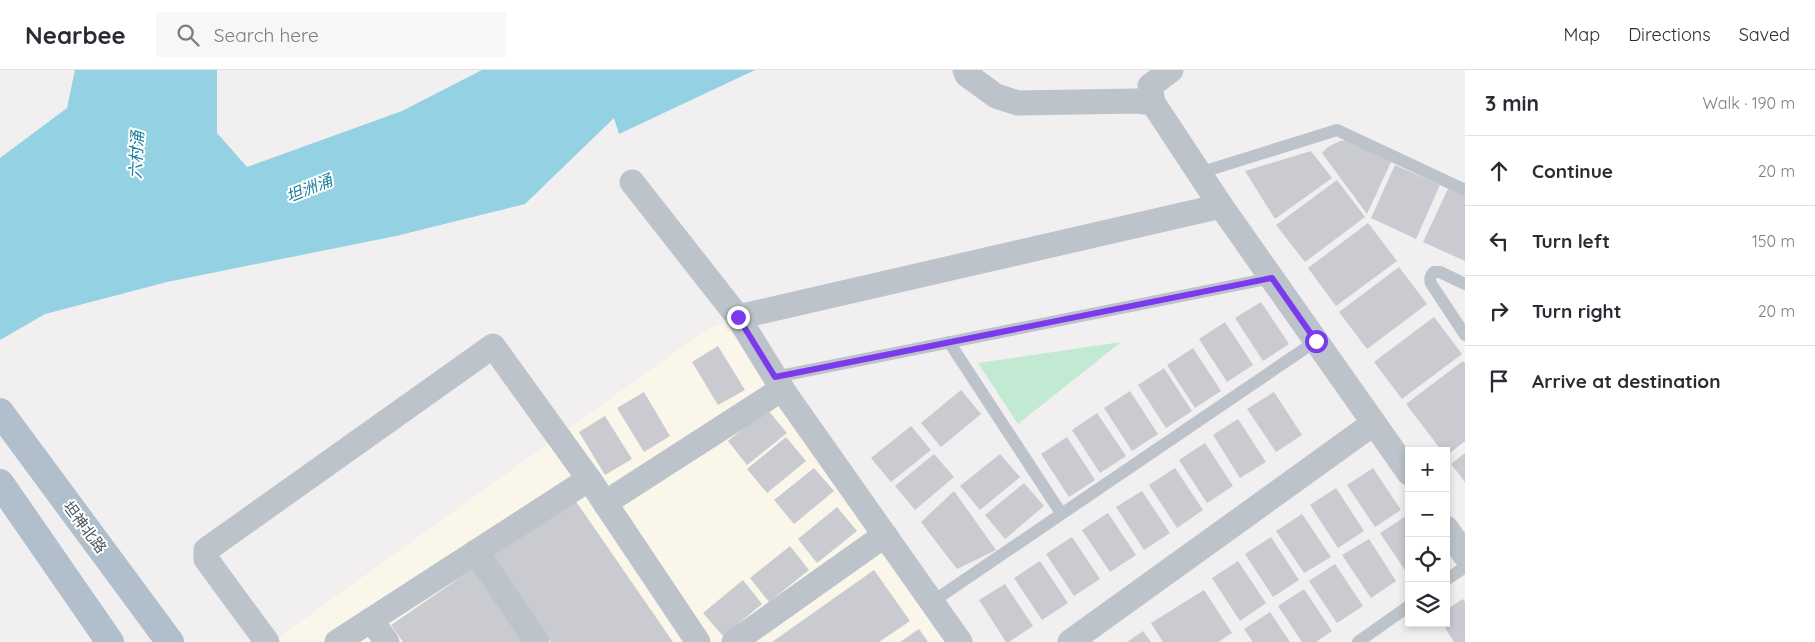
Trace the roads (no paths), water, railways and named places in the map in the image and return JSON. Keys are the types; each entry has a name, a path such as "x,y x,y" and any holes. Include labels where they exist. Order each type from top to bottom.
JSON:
{"main road":[{"name":"坦神北路","path":"0,412 170,642"},
{"path":"0,483 110,642"}],"street":[{"path":"965,70 967,76 996,96 1018,103 1137,101 1153,103"},
{"path":"1171,70 1150,86 1153,103 1221,206 1405,467"},
{"path":"632,182 738,317 778,383 960,642"},
{"path":"738,317 1221,206"},
{"path":"268,642 206,559 206,550 493,346 589,478 698,642"},
{"path":"605,503 778,383"},
{"path":"1070,642 1374,423"},
{"path":"337,642 589,478"},
{"path":"1450,534 1465,555"},
{"path":"734,642 884,535"},
{"path":"476,552 537,642"},
{"path":"371,620 387,642"}],"lane":[{"path":"1199,173 1337,130 1465,190"},
{"path":"1465,284 1440,272 1434,272 1429,280 1465,335"},
{"path":"778,383 949,342 1272,278"},
{"path":"932,602 1316,341"},
{"path":"949,342 1061,513"},
{"path":"1450,577 1465,567"},
{"path":"1358,642 1405,609"}],"water":[{"path":"75,70 217,70 217,133 247,167 402,111 482,70 755,70 619,134 614,118 525,204 396,236 167,282 45,314 0,340 0,158 67,108"}],"water label":[{"name":"六村涌","path":"136,155"},
{"name":"坦洲涌","path":"309,188"}]}
